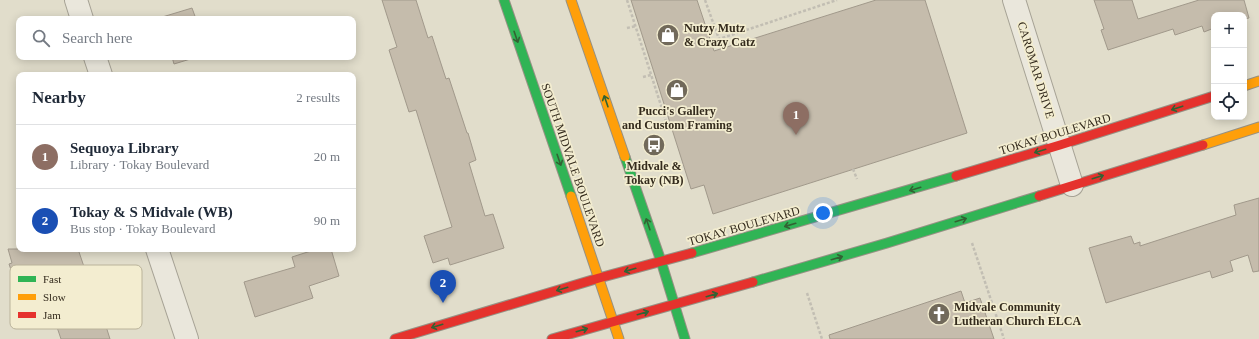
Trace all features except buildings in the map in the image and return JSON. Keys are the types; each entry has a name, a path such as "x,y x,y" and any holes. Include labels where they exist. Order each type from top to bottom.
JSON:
{"street":[{"path":"76,0 81,16"},
{"name":"SOUTH MIDVALE BOULEVARD","path":"504,0 600,278 619,339"},
{"path":"571,0 661,261 685,339"},
{"name":"CAROMAR DRIVE","path":"1014,0 1072,185"},
{"path":"96,60 100,72"},
{"path":"1247,85 1259,81"},
{"name":"TOKAY BOULEVARD","path":"395,339 600,278 700,252 1060,145 1211,97"},
{"path":"552,339 710,295 880,245 1259,127"},
{"path":"158,252 186,339"}],"path":[{"path":"627,0 666,121 658,124"},
{"path":"705,0 719,39 837,0"},
{"path":"627,28 636,26"},
{"path":"643,77 651,74"},
{"path":"854,169 858,181"},
{"path":"972,243 1004,339"},
{"path":"807,292 822,339"}],"traffic: fast":[{"path":"504,0 571,196"},
{"path":"625,157 661,261 685,339"},
{"path":"692,253 956,176"},
{"path":"753,282 887,243 1039,196"}],"traffic: slow":[{"path":"571,0 625,157"},
{"path":"1247,85 1259,81"},
{"path":"1203,145 1259,127"},
{"path":"571,196 619,339"}],"traffic: jam":[{"path":"956,176 1211,97"},
{"path":"1039,196 1203,145"},
{"path":"395,339 599,278 692,253"},
{"path":"552,339 753,282"}],"place":[{"name":"Nutzy Mutz & Crazy Catz","path":"668,35"},
{"name":"Pucci's Gallery and Custom Framing","path":"677,90"},
{"name":"Sequoya Library","path":"796,135"},
{"name":"Midvale & Tokay (NB)","path":"654,145"},
{"name":"Tokay & S Midvale (WB)","path":"443,303"},
{"name":"Midvale Community Lutheran Church ELCA","path":"939,314"}]}
